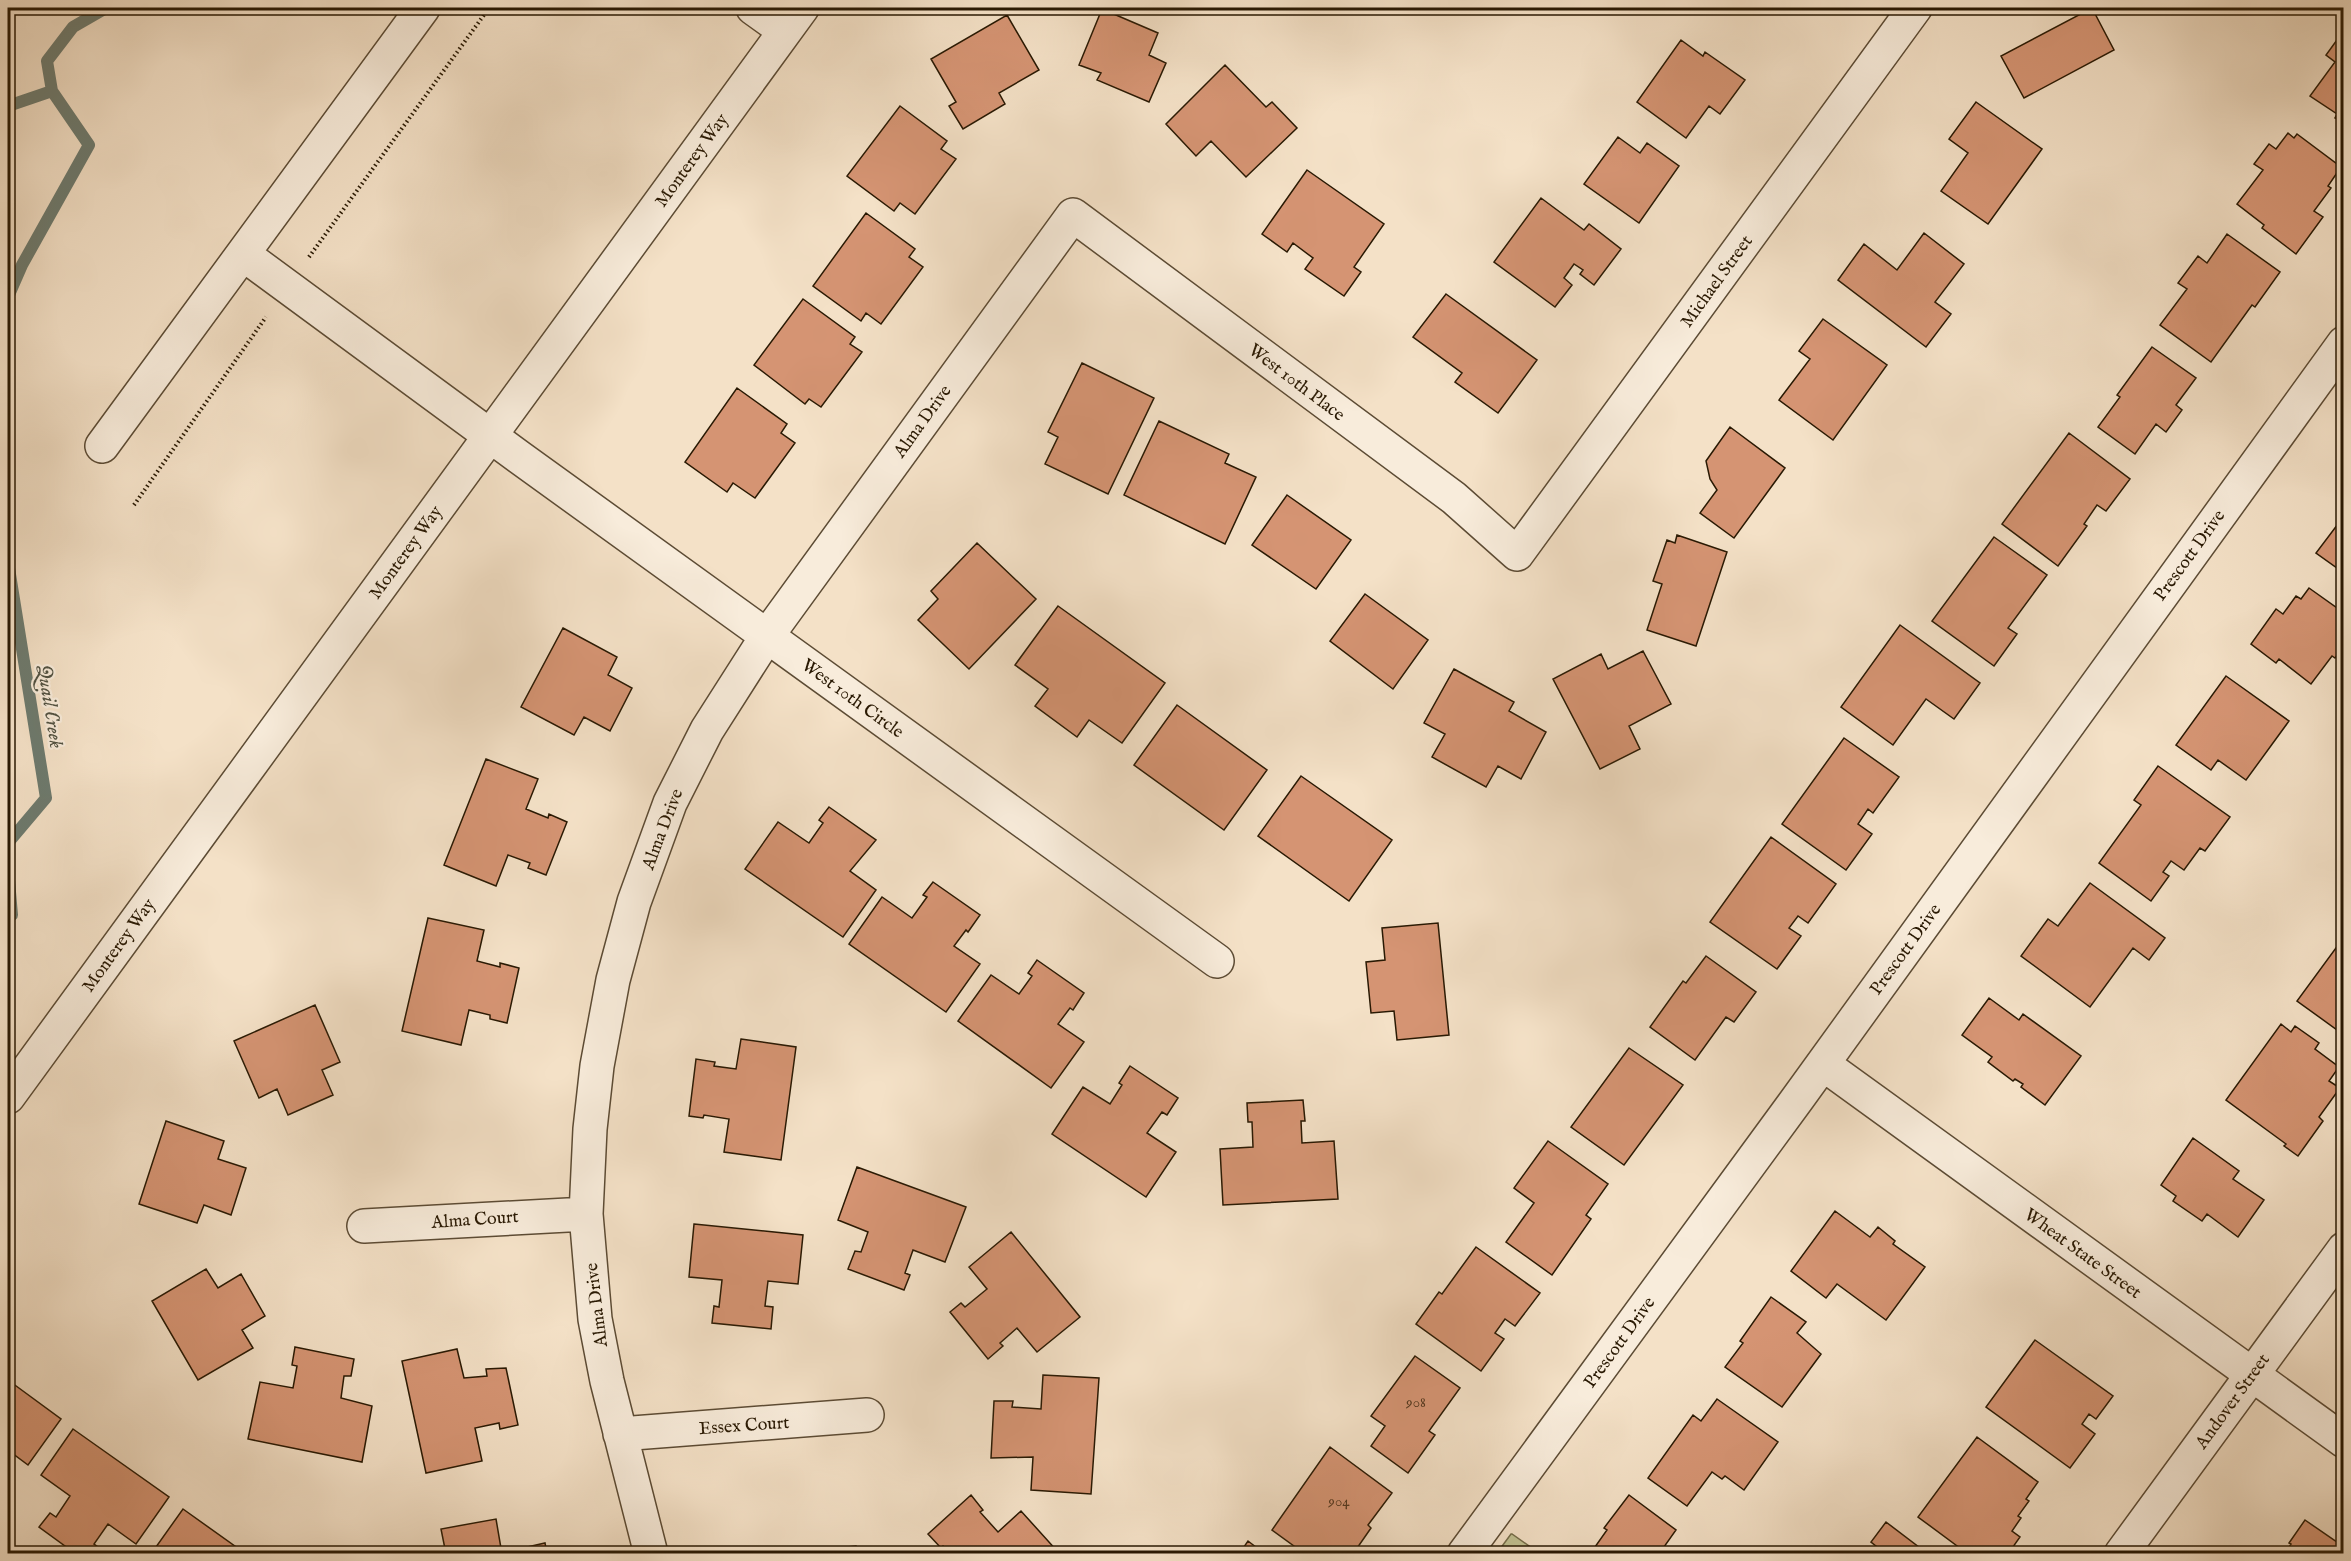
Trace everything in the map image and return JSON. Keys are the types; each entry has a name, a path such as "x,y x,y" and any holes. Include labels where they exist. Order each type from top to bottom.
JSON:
{"street":[{"path":"102,446 423,8"},
{"path":"753,8 793,19"},
{"name":"Michael Street","path":"1517,554 1915,8"},
{"name":"Monterey Way","path":"8,1097 793,19"},
{"name":"West 10th Place","path":"1073,215 1454,498 1517,554"},
{"name":"Alma Drive","path":"651,1554 607,1381 596,1319 586,1214 590,1129 597,1066 613,980 634,902 670,803 707,729 767,636 1073,215"},
{"name":"West 10th Circle","path":"243,254 1217,961"},
{"name":"Prescott Drive","path":"1464,1554 1823,1064 2343,343"},
{"name":"Wheat State Street","path":"1823,1064 2343,1441"},
{"name":"Alma Court","path":"364,1226 586,1214"},
{"name":"Andover Street","path":"2121,1554 2343,1249"},
{"name":"Essex Court","path":"620,1434 867,1415"}],"green space":[{"path":"1512,1534 1539,1553 1497,1553"}],"building":[{"path":"2092,8 2114,50 2024,98 2001,56"},
{"path":"1102,9 1158,33 1149,55 1166,63 1149,102 1097,80 1101,73 1079,65"},
{"path":"1007,15 1039,70 999,93 1005,104 963,129 949,106 956,102 931,59"},
{"path":"2342,33 2344,34 2344,123 2335,118 2337,114 2310,96 2335,62 2326,55"},
{"path":"1681,40 1703,56 1705,52 1745,80 1720,114 1709,106 1686,138 1637,102"},
{"path":"1225,65 1266,107 1272,102 1297,128 1246,177 1211,141 1196,156 1166,124"},
{"path":"1976,102 2042,149 1988,224 1941,191 1968,153 1949,139"},
{"path":"900,106 947,141 941,149 956,159 915,214 900,203 894,211 847,176"},
{"path":"2288,133 2294,138 2297,134 2341,167 2328,186 2331,188 2314,211 2323,217 2296,254 2262,228 2264,225 2237,204 2263,170 2254,164 2269,144 2276,149"},
{"path":"1618,137 1640,153 1647,143 1679,166 1639,223 1584,184"},
{"path":"1307,170 1384,224 1354,267 1361,272 1344,296 1305,269 1313,258 1293,243 1287,252 1262,234"},
{"path":"1541,198 1584,230 1589,224 1621,249 1594,285 1580,274 1583,270 1574,264 1564,278 1572,285 1555,307 1494,262"},
{"path":"866,213 915,249 909,257 923,267 881,324 866,313 861,321 813,286"},
{"path":"1924,233 1964,264 1935,302 1951,314 1926,347 1838,280 1864,244 1897,270"},
{"path":"2227,234 2280,272 2255,307 2252,305 2211,362 2160,325 2187,289 2178,283 2198,256 2207,263"},
{"path":"1446,294 1537,360 1498,413 1455,382 1462,373 1413,337"},
{"path":"803,299 855,337 850,344 862,352 821,407 809,399 805,404 754,365"},
{"path":"1823,319 1887,365 1833,440 1779,400 1810,359 1799,351"},
{"path":"2152,347 2196,378 2176,405 2182,410 2166,432 2156,424 2135,454 2098,427 2120,397 2117,395"},
{"path":"1082,363 1154,398 1108,494 1045,464 1058,437 1048,432"},
{"path":"737,388 787,424 781,433 795,443 755,498 733,483 727,492 685,462"},
{"path":"1159,421 1229,454 1225,463 1256,477 1225,544 1124,495"},
{"path":"1730,427 1785,468 1734,538 1700,513 1717,490 1710,479 1706,461"},
{"path":"2069,433 2130,479 2106,511 2097,505 2084,524 2087,526 2058,566 2002,524"},
{"path":"1287,495 1351,540 1316,589 1252,545"},
{"path":"2344,516 2344,573 2316,553"},
{"path":"1677,535 1727,552 1696,646 1647,630 1662,584 1653,581 1667,540 1675,543"},
{"path":"1994,537 2047,575 2008,628 2017,634 1994,666 1932,621"},
{"path":"977,543 1036,599 969,669 918,620 938,599 931,591"},
{"path":"2309,588 2344,613 2344,646 2335,658 2332,656 2311,684 2279,659 2276,663 2251,644 2276,609 2283,614 2296,596 2301,599"},
{"path":"1365,594 1428,640 1393,689 1330,641"},
{"path":"1058,606 1165,683 1122,743 1089,720 1077,737 1035,706 1048,689 1015,665"},
{"path":"1900,625 1980,683 1954,719 1926,699 1893,745 1841,707"},
{"path":"563,628 617,657 608,675 632,688 610,731 584,717 574,735 521,707"},
{"path":"1643,651 1671,704 1629,726 1640,749 1600,769 1553,679 1601,654 1608,669"},
{"path":"1454,669 1514,702 1509,711 1546,732 1521,779 1498,766 1486,787 1432,757 1445,734 1424,723"},
{"path":"2226,676 2289,721 2246,780 2218,760 2211,770 2176,745"},
{"path":"1177,705 1267,770 1224,830 1134,765"},
{"path":"1844,738 1899,777 1873,813 1868,809 1858,824 1872,834 1846,870 1782,824"},
{"path":"486,759 538,779 526,809 548,818 549,814 567,822 546,875 528,868 530,863 508,855 496,886 444,865"},
{"path":"2158,766 2230,817 2205,851 2200,848 2184,870 2171,861 2163,872 2169,876 2151,901 2099,863 2141,805 2134,800"},
{"path":"1301,776 1392,840 1349,901 1258,836"},
{"path":"829,807 876,840 850,871 876,890 843,937 745,869 778,822 809,843 823,823 819,820"},
{"path":"1771,837 1836,884 1808,923 1798,916 1789,928 1801,936 1777,969 1710,922"},
{"path":"933,882 980,915 954,946 980,964 946,1012 849,944 882,897 912,918 927,897 923,895"},
{"path":"2090,883 2165,938 2149,960 2133,948 2090,1007 2021,956 2048,919 2058,926"},
{"path":"428,918 484,930 477,961 500,967 500,963 519,968 507,1023 490,1019 490,1015 469,1010 461,1045 402,1031"},
{"path":"1438,923 1449,1035 1397,1040 1394,1011 1371,1013 1366,962 1385,960 1382,928"},
{"path":"2344,937 2344,1035 2297,1001"},
{"path":"1706,956 1756,992 1734,1022 1726,1017 1695,1060 1650,1027 1683,981 1686,983"},
{"path":"1037,960 1084,993 1073,1010 1070,1008 1058,1024 1084,1042 1051,1088 958,1021 991,975 1019,994 1032,976 1028,973"},
{"path":"1989,998 2019,1020 2023,1014 2081,1056 2045,1105 2021,1087 2023,1084 2015,1079 2013,1081 1988,1062 1992,1057 1962,1035"},
{"path":"315,1005 340,1062 322,1070 333,1095 288,1115 277,1089 259,1098 234,1041"},
{"path":"2281,1024 2291,1032 2295,1026 2319,1043 2315,1049 2339,1067 2329,1081 2340,1088 2319,1117 2323,1121 2298,1156 2284,1146 2286,1144 2226,1100"},
{"path":"741,1039 796,1047 781,1160 724,1152 729,1119 704,1115 703,1118 689,1116 696,1059 715,1062 714,1066 736,1069"},
{"path":"1629,1048 1683,1085 1624,1165 1571,1127"},
{"path":"1130,1066 1178,1098 1167,1115 1162,1112 1147,1133 1176,1152 1146,1197 1052,1134 1083,1087 1110,1104 1122,1085 1119,1083"},
{"path":"1303,1100 1305,1121 1301,1121 1302,1143 1334,1141 1338,1199 1223,1205 1220,1149 1253,1147 1252,1122 1248,1122 1247,1103"},
{"path":"166,1121 224,1141 218,1159 246,1168 231,1215 204,1205 197,1223 139,1204"},
{"path":"2193,1138 2239,1171 2233,1179 2264,1200 2238,1237 2207,1214 2202,1221 2173,1201 2176,1196 2161,1185"},
{"path":"1548,1141 1608,1184 1586,1215 1591,1219 1552,1275 1506,1242 1534,1203 1514,1188"},
{"path":"857,1167 966,1207 945,1262 913,1250 905,1273 910,1275 904,1290 848,1269 855,1251 861,1252 868,1232 838,1220"},
{"path":"1835,1211 1870,1237 1878,1227 1895,1241 1893,1244 1925,1267 1886,1320 1837,1284 1826,1298 1791,1271"},
{"path":"694,1224 803,1235 798,1284 768,1281 765,1306 773,1307 771,1329 712,1323 714,1306 719,1307 722,1280 689,1277"},
{"path":"1011,1232 1080,1317 1037,1352 1017,1328 1000,1343 1003,1346 988,1359 950,1312 961,1303 965,1307 987,1289 969,1267"},
{"path":"1476,1247 1540,1293 1515,1326 1505,1319 1495,1333 1504,1339 1481,1371 1416,1324 1439,1292 1442,1294"},
{"path":"206,1269 218,1288 241,1274 265,1316 242,1330 253,1348 198,1380 152,1301"},
{"path":"1771,1297 1806,1322 1797,1333 1821,1354 1782,1407 1725,1367 1743,1343 1740,1341"},
{"path":"2035,1340 2113,1396 2096,1419 2089,1414 2082,1424 2095,1434 2070,1468 1986,1407"},
{"path":"295,1347 354,1359 351,1376 344,1376 341,1398 372,1406 362,1462 248,1439 260,1382 293,1388 297,1366 292,1365"},
{"path":"457,1349 464,1378 487,1376 486,1369 506,1368 518,1425 500,1429 499,1423 475,1428 482,1461 426,1473 402,1361"},
{"path":"1415,1356 1460,1388 1429,1431 1435,1435 1408,1473 1371,1446 1385,1426 1371,1416"},
{"path":"1043,1375 1099,1378 1091,1494 1031,1490 1033,1457 991,1458 994,1401 1013,1401 1012,1407 1041,1409"},
{"path":"8,1380 61,1419 28,1465 8,1450"},
{"path":"1717,1399 1778,1442 1744,1490 1725,1476 1722,1479 1712,1472 1687,1506 1648,1478 1693,1415 1701,1421"},
{"path":"73,1429 169,1497 136,1544 108,1524 94,1544 98,1547 94,1554 76,1554 39,1527 50,1513 56,1517 70,1496 41,1475"},
{"path":"1977,1437 2038,1482 2026,1499 2029,1501 2018,1516 2021,1518 2012,1531 2020,1537 2008,1554 1968,1554 1918,1517"},
{"path":"1330,1447 1392,1493 1368,1525 1371,1528 1353,1554 1305,1554 1272,1530"},
{"path":"971,1495 983,1510 980,1512 998,1532 1021,1511 1058,1552 950,1554 928,1534"},
{"path":"1629,1495 1676,1530 1659,1554 1590,1554 1607,1530 1604,1528"},
{"path":"183,1509 246,1554 151,1554"},
{"path":"496,1519 502,1554 446,1554 441,1529"},
{"path":"2305,1520 2344,1547 2344,1554 2285,1554 2291,1544 2289,1543"},
{"path":"1886,1522 1928,1554 1886,1554 1871,1542"},
{"path":"1248,1541 1265,1554 1239,1554"},
{"path":"545,1543 547,1554 515,1554 528,1551 527,1547"},
{"path":"856,1546 857,1554 806,1554 806,1551"}],"waterway":[{"name":"Quail Creek","path":"8,297 22,265 89,145 52,91 47,61 73,27 106,8"},
{"path":"8,106 52,91"},
{"name":"Quail Creek","path":"8,562 46,798 8,843"},
{"name":"Quail Creek","path":"8,869 12,915 8,918"}]}
